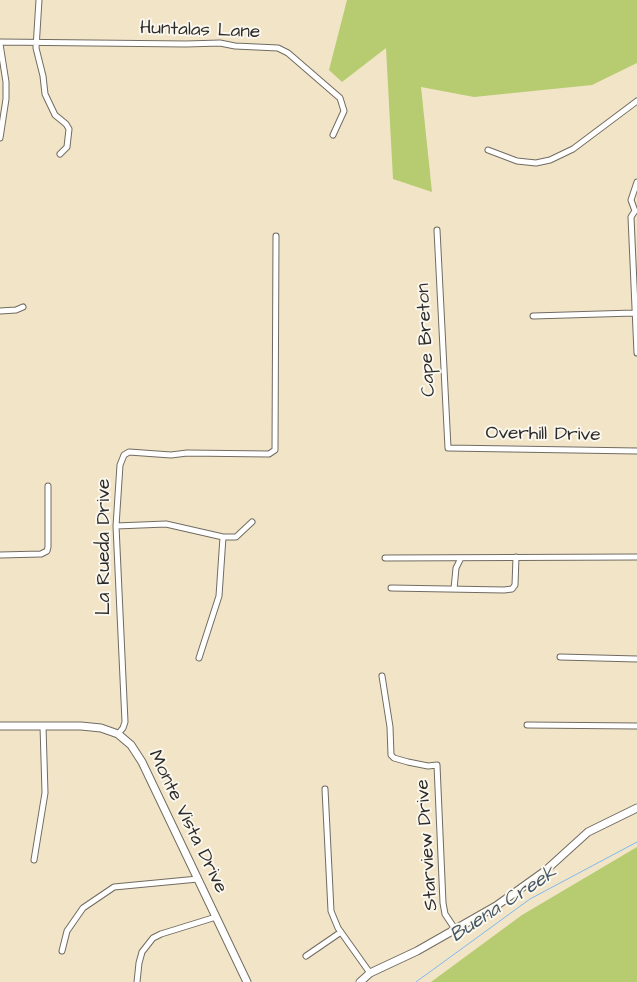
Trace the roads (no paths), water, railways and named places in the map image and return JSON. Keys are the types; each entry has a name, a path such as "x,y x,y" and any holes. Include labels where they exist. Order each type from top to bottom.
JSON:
{"main road":[{"name":"Monte Vista Drive","path":"0,726 81,726 101,728 118,734 131,745 142,762 246,982"},
{"path":"360,982 370,973 418,951 496,906 545,871 588,832 637,808"}],"street":[{"path":"39,0 36,48 45,94 55,115 69,129 67,147 60,154"},
{"path":"0,43 6,82 6,99 0,138"},
{"name":"Huntalas Lane","path":"0,43 220,43 236,46 278,48 288,53 340,98 344,111 333,135"},
{"path":"488,150 517,161 536,162 550,160 573,149 637,101"},
{"path":"637,182 631,200 635,212 631,217 637,353"},
{"name":"Cape Breton","path":"437,230 448,448"},
{"name":"La Rueda Drive","path":"118,734 125,722 116,526 120,465 126,453 171,455 186,453 269,454 275,450 276,236"},
{"path":"0,311 16,310 23,307"},
{"path":"533,316 634,313"},
{"name":"Overhill Drive","path":"448,448 637,452"},
{"path":"0,555 41,554 47,551 48,486"},
{"path":"116,526 166,524 223,537 236,537 252,522"},
{"path":"199,658 219,596 223,537"},
{"path":"390,588 512,589 515,585 516,557"},
{"path":"385,558 637,557"},
{"path":"454,589 456,568 461,558"},
{"path":"560,656 637,659"},
{"name":"Starview Drive","path":"382,676 390,727 391,755 394,758 408,762 428,766 437,765 444,914 455,929"},
{"path":"527,725 637,726"},
{"path":"34,860 45,793 43,726"},
{"path":"325,789 330,903 333,918 370,973"},
{"path":"62,951 67,931 83,908 114,887 198,879"},
{"path":"138,982 139,962 142,952 153,938 216,917"},
{"path":"306,956 341,932"}],"waterway":[{"name":"Buena Creek","path":"416,982 530,899 637,842"}]}
